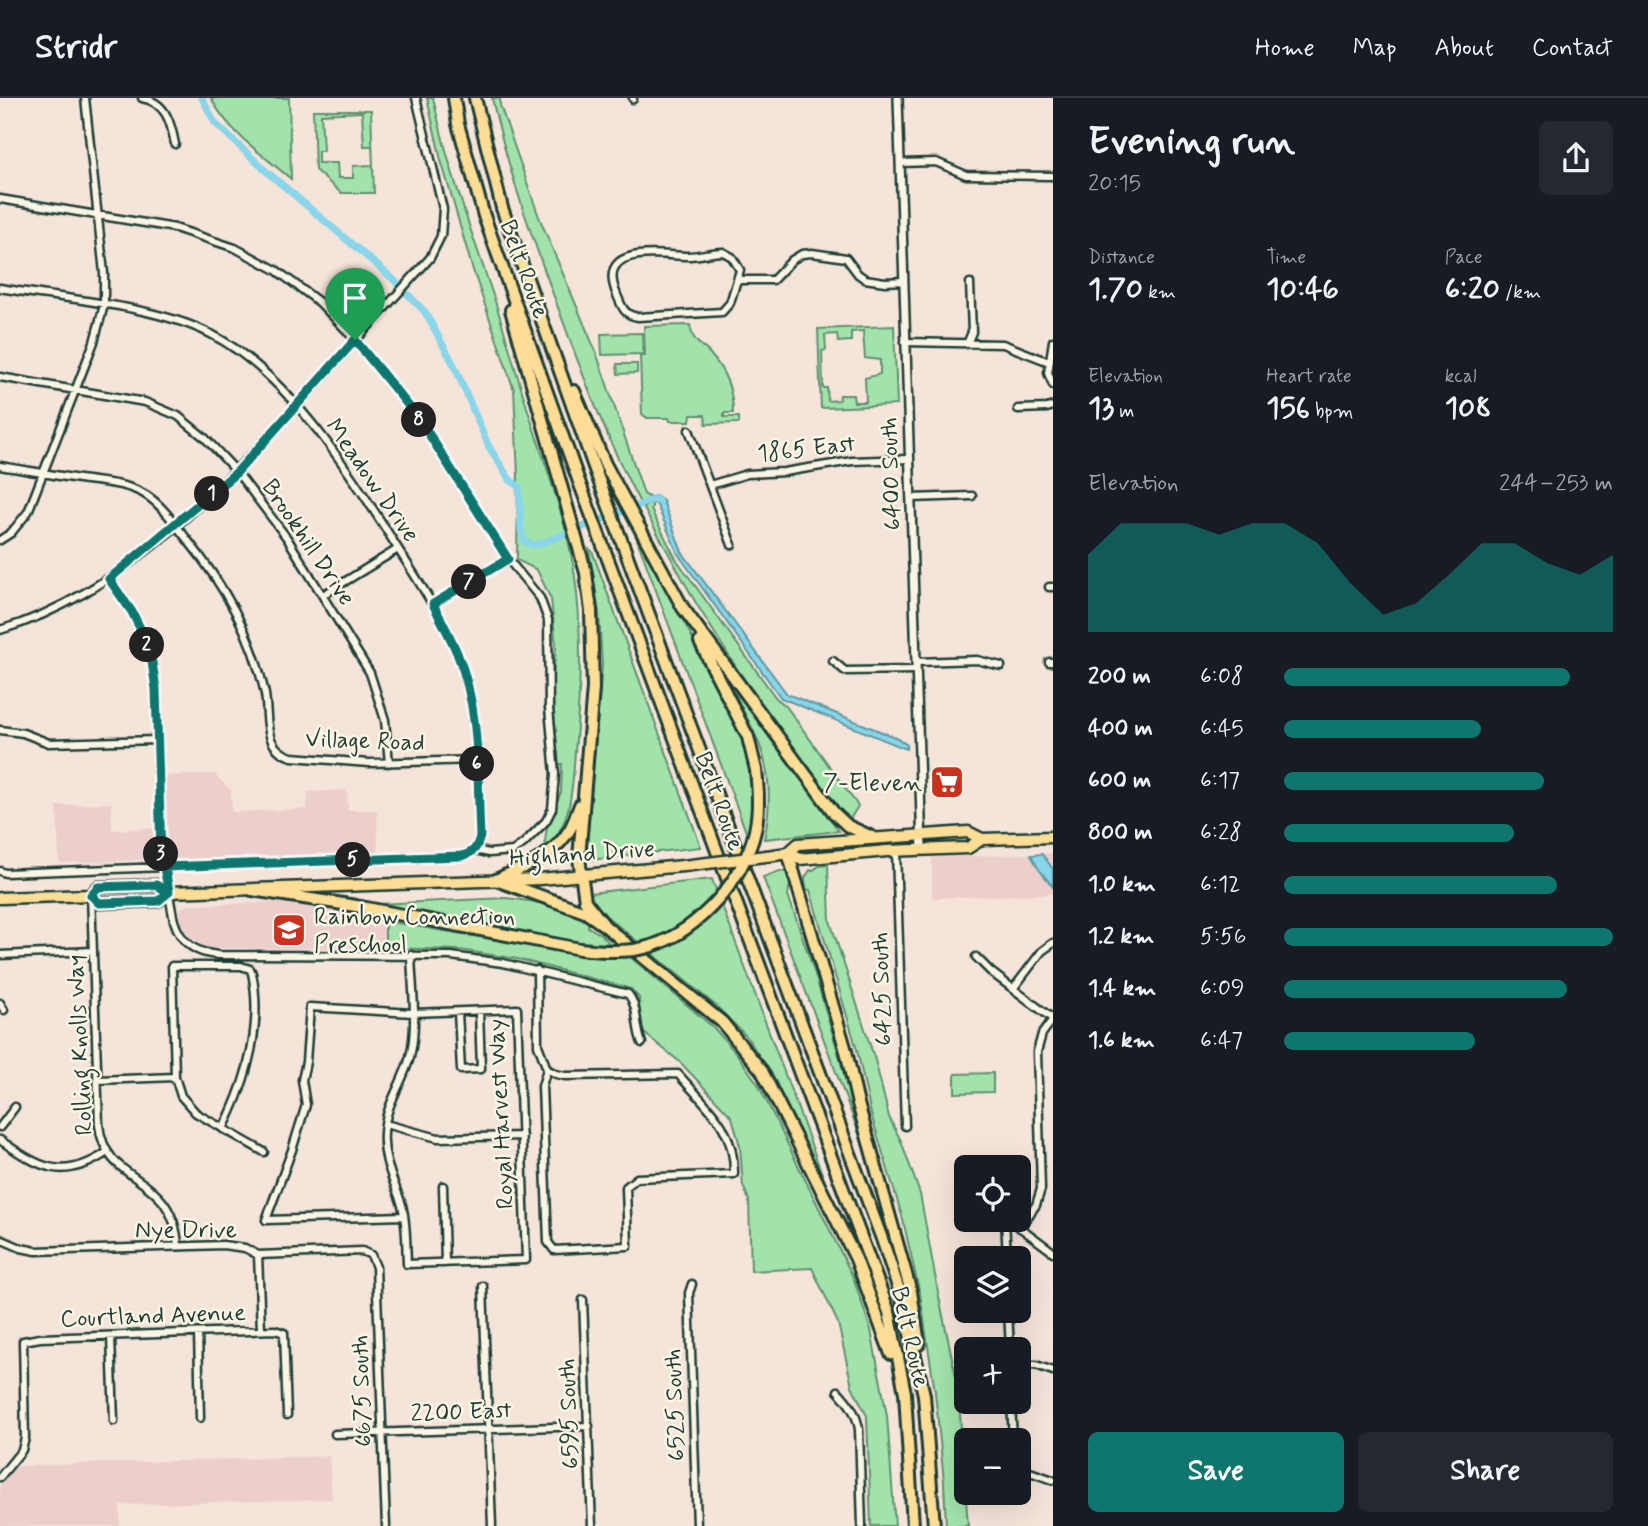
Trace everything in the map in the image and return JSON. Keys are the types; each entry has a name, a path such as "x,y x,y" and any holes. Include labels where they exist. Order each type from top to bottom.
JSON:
{"highway":[{"name":"Belt Route","path":"454,98 458,124 484,216 578,479 889,1312 905,1393 913,1526"},
{"name":"Belt Route","path":"475,98 502,208 594,467 902,1299 924,1395 934,1526"},
{"path":"484,216 586,573 592,611 593,688 579,858 585,901 605,926"},
{"path":"252,890 356,906 580,949 605,952 636,950 663,941 688,927 715,902 735,876 749,850 760,799 748,737 683,608 605,464 528,280"},
{"path":"683,608 834,813 848,826 872,837"},
{"path":"496,880 540,859 557,846 568,833 584,796"},
{"path":"788,853 846,1051 857,1100 911,1292 924,1395"},
{"path":"496,880 585,912 605,926 722,1022 762,1071 856,1259 905,1393"}],"main road":[{"name":"Highland Drive","path":"91,895 98,887 156,885 169,892 581,877 775,855 788,853 798,844 872,837 968,832 982,839 1053,837"},
{"name":"Highland Drive","path":"788,853 800,859 968,848 982,839"},
{"name":"Highland Drive","path":"0,898 91,895 99,903 158,901 169,892"}],"street":[{"path":"0,540 24,520 94,342 104,305 104,272 85,98"},
{"path":"142,98 152,100 162,107 171,124 175,144"},
{"path":"0,630 44,615 109,579 176,525 237,472 430,258 441,236 443,209 416,98"},
{"name":"6400 South","path":"898,98 922,849"},
{"path":"900,163 936,162 966,175 1053,176"},
{"path":"0,199 175,228 235,248 276,270 319,302 355,340 420,420 508,559 540,598 548,620 549,708 555,793 546,821 518,848 498,853 475,850 461,856 5,873 0,871"},
{"path":"723,252 735,260 740,270 738,280 728,307 719,313 635,317 624,310 614,287 612,274 615,264 623,259 652,254 688,256 723,252"},
{"path":"738,280 774,280 795,257 813,253 846,258 865,279 904,281"},
{"path":"967,344 972,332 970,283"},
{"name":"Meadow Drive","path":"0,288 149,313 181,321 240,352 264,372 296,406 355,481 433,604 458,654 473,707 480,836 475,850"},
{"path":"1053,341 1049,362 1049,378 1053,385"},
{"path":"905,342 1003,345 1049,362"},
{"name":"Brookhill Drive","path":"0,377 145,402 177,416 205,438 237,472 287,538 370,673 386,720 389,763"},
{"path":"1018,409 1053,406"},
{"path":"689,430 732,545"},
{"name":"1865 East","path":"710,485 747,474 783,472 852,461 909,459"},
{"name":"Village Road","path":"0,466 131,488 157,503 215,575 245,629 257,663 270,738 276,749 292,757 330,761 389,763 477,760"},
{"path":"911,498 972,496"},
{"path":"323,595 398,549"},
{"path":"433,604 508,559"},
{"path":"109,579 132,612 144,636 152,662 156,689 161,854 177,930 188,944 204,953 470,958 537,970 623,992 632,998 636,1031 642,1043"},
{"path":"833,662 845,671 977,660 1001,666"},
{"path":"0,730 23,733 49,743 158,740"},
{"name":"6425 South","path":"896,851 905,1126"},
{"name":"Rolling Knolls Way","path":"91,895 100,1135 106,1153 118,1165 150,1187 167,1205 176,1228 178,1246"},
{"path":"1013,989 1042,951 1053,943"},
{"path":"0,955 93,951"},
{"path":"404,1216 389,1172 383,1134 411,1054 414,1029 411,955"},
{"path":"976,957 1053,1019 1042,1034 1037,1052 1041,1189 1031,1213"},
{"path":"223,1129 252,1051 253,978 250,969 241,966 172,965 175,1077 181,1096 191,1109 223,1129 264,1152"},
{"path":"537,970 538,1045 547,1069 542,1086 548,1242 554,1250 628,1246 626,1187 637,1178 734,1174 734,1151 722,1122 678,1074 565,1076 547,1069"},
{"name":"Royal Harvest Way","path":"310,1007 413,1013 517,1009 526,1260 407,1264 404,1216 266,1220 306,1105 302,1080 310,1007"},
{"path":"458,1012 461,1070 481,1069 479,1011"},
{"path":"97,1080 175,1077"},
{"path":"0,1128 15,1107"},
{"path":"385,1124 438,1138 522,1136"},
{"path":"0,1140 28,1159 50,1169 76,1168 106,1153"},
{"path":"443,1186 445,1263"},
{"path":"1026,1232 1053,1252"},
{"name":"Nye Drive","path":"0,1239 36,1251 235,1245 258,1255 362,1251 371,1255"},
{"path":"258,1255 261,1331"},
{"name":"6675 South","path":"371,1255 376,1269 386,1526"},
{"name":"6525 South","path":"692,1284 690,1293 697,1526"},
{"path":"483,1286 492,1526"},
{"name":"6595 South","path":"583,1300 592,1526"},
{"name":"Courtland Avenue","path":"0,1477 22,1450 25,1438 23,1341 40,1338 275,1330 284,1333 287,1415"},
{"path":"198,1333 200,1418"},
{"path":"111,1336 114,1421"},
{"path":"1031,1365 1053,1371"},
{"path":"838,1391 850,1404 859,1429 862,1526"},
{"name":"2200 East","path":"335,1434 589,1426"},
{"path":"1031,1471 1053,1480"}],"shaded area":[{"path":"214,774 231,790 232,812 307,809 308,792 347,790 348,810 377,810 378,852 59,863 57,806 111,803 112,830 156,828 154,776"},
{"path":"1053,853 1053,894 932,898 932,858"},
{"path":"282,902 342,908 384,917 385,948 207,948 189,938 179,919 180,909 187,905"},
{"path":"329,1456 332,1499 120,1505 120,1526 0,1526 0,1484 17,1466"}],"green space":[{"path":"211,98 289,98 291,179 227,122"},
{"path":"427,98 433,98 453,175 557,499 575,577 580,664 572,792 561,829 544,850 547,826 561,792 562,764 558,764 552,689 556,646 551,599 537,570 517,560 518,475 514,390 472,267 441,160"},
{"path":"492,98 500,98 500,105 539,217 596,352 644,494 652,499 640,503 589,391 524,211"},
{"path":"313,110 371,110 373,164 372,146 364,146 362,112 321,114 323,151 318,151 318,163 337,163 338,178 353,178 353,166 373,165 374,193 341,193 315,170"},
{"path":"690,325 695,339 716,361 728,382 733,413 724,413 724,417 739,417 739,423 706,424 705,415 691,415 690,421 670,421 669,418 647,418 642,414 640,356 645,356 644,326"},
{"path":"894,326 897,405 821,408 818,329","holes":["863,331 865,358 880,360 880,374 865,378 866,402 854,402 853,395 840,395 839,400 828,401 827,388 823,388 822,351 826,350 825,335 837,334 838,342 851,341 851,332"]},
{"path":"642,333 643,354 602,355 601,334"},
{"path":"617,364 637,364 637,373 618,374"},
{"path":"653,502 651,510 676,559 858,806 849,821 747,685 696,603 643,507"},
{"path":"629,518 747,741 759,800 748,837"},
{"path":"589,549 592,551 701,847 590,860 586,857 602,665 599,613"},
{"path":"735,691 839,831 764,839 769,802 765,765 758,741"},
{"path":"828,865 830,921 875,1060 889,1117 901,1141 920,1194 954,1367 954,1414 960,1414 961,1428 954,1428 954,1505 966,1505 968,1526 946,1526 935,1392 920,1294 902,1216 871,1114 857,1050 810,890 806,889 805,878 810,870"},
{"path":"780,871 786,872 790,884 788,895 813,968 876,1179 763,877"},
{"path":"712,879 827,1187 772,1075 746,1036 715,1005 599,910 589,898 590,893"},
{"path":"506,898 549,905 579,916 589,921 588,927 602,935 614,948 495,929 377,904"},
{"path":"385,921 585,955 608,958 629,956 713,1027 736,1053 758,1084 853,1277 871,1330 887,1416 895,1526 871,1526 867,1416 852,1386 838,1323 812,1268 751,1271 749,1200 743,1186 740,1146 732,1117 680,1062 644,1033 640,1026 639,998 631,989 518,959 460,950 385,948"},
{"path":"993,1073 993,1092 955,1093 955,1074"}],"water":[{"path":"656,496 663,501 682,552 787,694 897,738 907,745 906,749 781,698 678,554 657,505 650,503 649,497"},
{"path":"1042,854 1053,869 1053,887 1031,855"}],"waterway":[{"path":"202,98 215,123 266,171 393,279 425,312 454,365 489,447 510,480 519,486 524,541 533,545 542,543 655,499 658,501"}],"place":[{"name":"7-Eleven","path":"947,782"},
{"name":"Rainbow Connection Preschool","path":"289,930"}],"route":[{"path":"355,340 237,472 109,579 132,612 144,636 152,662 156,689 161,854 169,892 156,885 98,887 91,895 99,903 158,901 169,892 165,867 461,856 470,854 478,844 480,836 473,707 458,654 433,604 508,559 420,420 355,340"}]}
